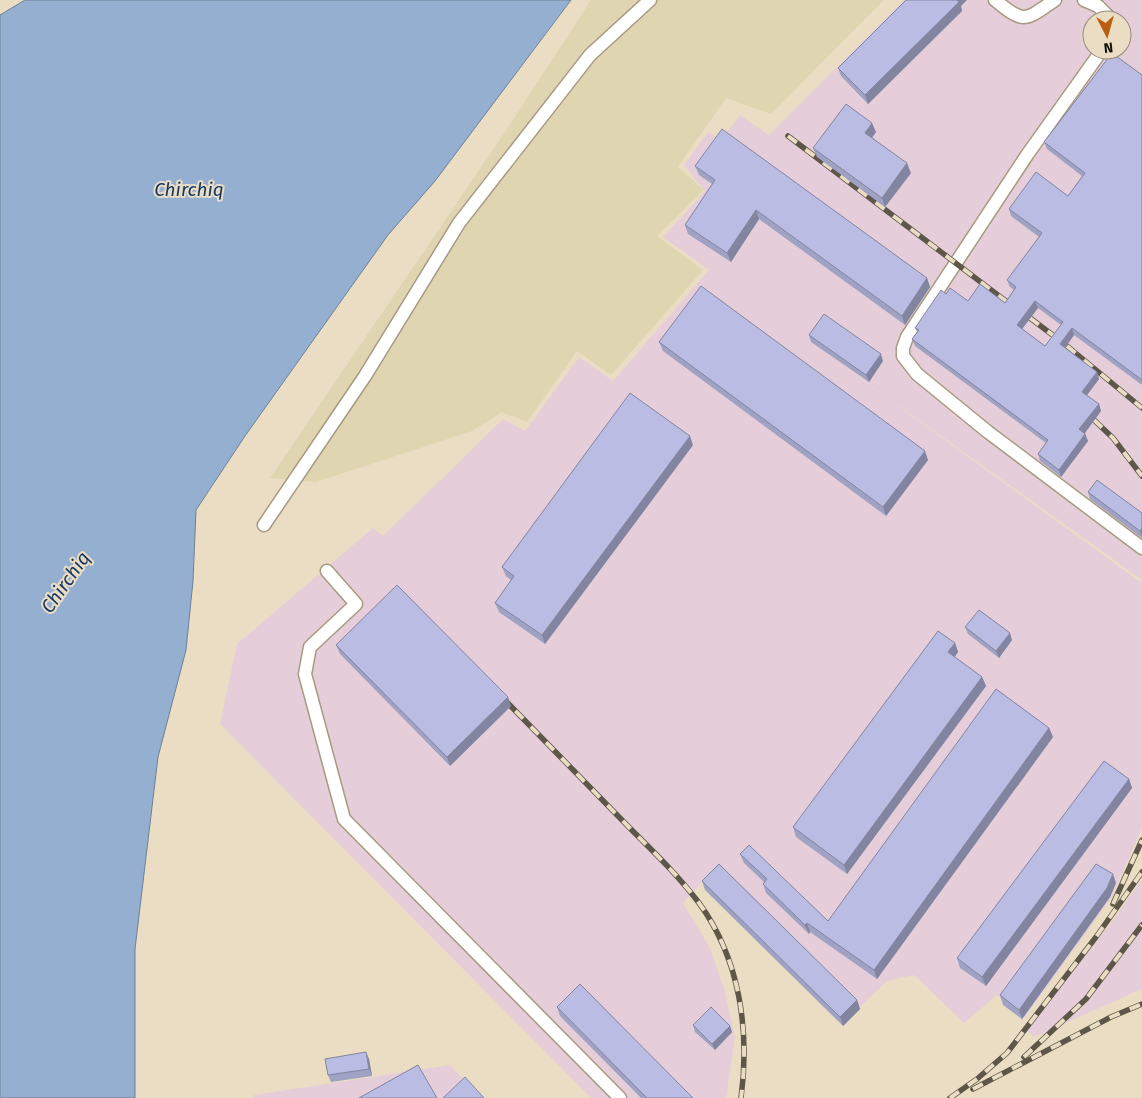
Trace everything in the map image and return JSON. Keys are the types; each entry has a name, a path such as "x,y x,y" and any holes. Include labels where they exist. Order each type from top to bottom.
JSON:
{"lane":[{"path":"264,525 365,376 459,223 590,55 650,0"},
{"path":"995,0 1015,17 1025,17 1056,0"},
{"path":"1084,0 1098,6 1102,10"},
{"path":"1095,60 1027,155 907,338 903,348 904,356 917,374 931,386 1142,548"},
{"path":"326,571 356,604 310,648 305,674 344,819 620,1098"}],"shaded area":[{"path":"904,0 1142,0 1142,580 835,360 1142,583 1142,828 1112,897 1022,1021 997,995 964,1023 914,975 887,981 860,1007 716,866 683,903 709,946 724,988 735,1038 726,1098 591,1098 220,724 237,644 373,528 383,536 503,419 525,431 579,357 613,381 709,270 663,237 705,191 684,165 708,132 721,140 740,115 769,135"},
{"path":"1142,879 1142,989 1034,1037 1026,1030 1108,927"},
{"path":"450,1065 481,1098 254,1098 254,1095"}],"sand":[{"path":"591,0 884,0 771,114 726,98 678,167 704,190 657,236 703,270 611,375 577,351 527,422 502,412 472,431 316,482 270,478 509,126"}],"water":[{"name":"Chirchiq","path":"25,0 571,0 435,181 388,235 245,436 196,510 193,581 186,650 158,757 135,949 135,1098 0,1098 0,15"}],"building":[{"path":"906,0 957,0 959,2 865,95 838,68"},
{"path":"1107,60 1122,60 1142,75 1142,380 1072,328 1060,344 1097,372 1082,392 1099,404 1079,429 1085,434 1059,470 1038,454 1048,440 912,339 919,330 915,328 941,290 946,294 950,288 968,301 980,284 1005,303 1016,287 1007,280 1042,233 1009,209 1036,172 1068,196 1085,173 1044,142","holes":["1035,301 1063,322 1045,346 1017,325"]},
{"path":"846,104 872,123 865,133 907,163 882,198 813,148"},
{"path":"722,129 927,278 902,316 756,210 727,253 685,225 715,180 695,166"},
{"path":"701,286 925,451 883,507 659,342"},
{"path":"824,314 881,354 866,375 809,335"},
{"path":"630,393 690,436 542,635 495,603 514,576 502,567"},
{"path":"1097,480 1142,513 1142,528 1140,531 1088,492"},
{"path":"397,585 508,697 447,757 336,645"},
{"path":"979,610 1010,633 996,651 965,627"},
{"path":"938,631 955,643 948,652 982,677 844,865 793,827"},
{"path":"996,689 1049,728 874,970 807,923 805,925 763,884 767,879 740,854 749,845 828,921"},
{"path":"1104,761 1129,779 982,977 957,958"},
{"path":"719,864 857,1000 840,1017 702,881"},
{"path":"1096,864 1113,874 1107,888 1019,1010 1000,995"},
{"path":"580,984 693,1098 647,1098 557,1007"},
{"path":"711,1007 730,1026 712,1044 693,1025"},
{"path":"366,1052 369,1069 328,1075 325,1059"},
{"path":"418,1065 437,1098 359,1098"},
{"path":"465,1077 484,1098 443,1098"}],"railway":[{"path":"788,136 1011,305"},
{"path":"1030,318 1058,339"},
{"path":"1067,346 1142,408"},
{"path":"1094,420 1113,438 1142,476"},
{"path":"500,695 671,870 699,903 713,925 733,972 739,996 744,1047 741,1098"},
{"path":"1113,904 1142,840"},
{"path":"950,1098 977,1079 1007,1053 1096,937 1142,872"},
{"path":"1024,1057 1086,999 1142,925"},
{"path":"973,1089 1111,1017 1142,1004"}]}
